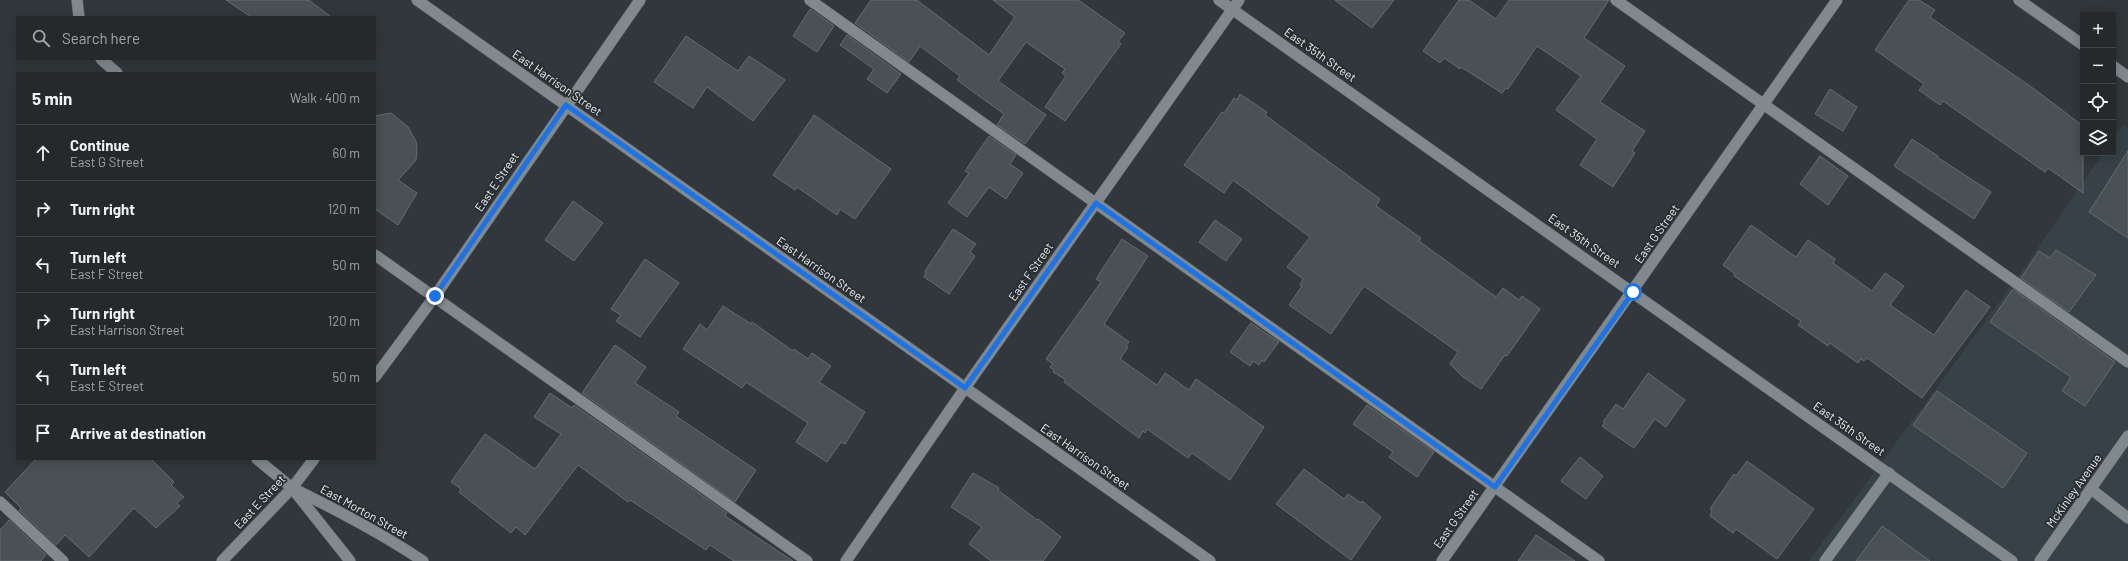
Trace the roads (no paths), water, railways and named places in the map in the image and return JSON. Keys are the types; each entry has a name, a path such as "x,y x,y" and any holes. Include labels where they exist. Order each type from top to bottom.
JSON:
{"street":[{"path":"77,0 79,16"},
{"name":"East Harrison Street","path":"417,0 1210,561"},
{"name":"East E Street","path":"376,376 435,296 640,0"},
{"path":"810,0 1599,561"},
{"name":"East 35th Street","path":"1219,0 2012,561"},
{"name":"East F Street","path":"846,561 965,388 1239,0"},
{"path":"1616,0 2128,362"},
{"name":"East G Street","path":"1442,561 1633,292 1837,0"},
{"path":"2019,0 2080,43"},
{"path":"103,60 116,72"},
{"path":"2116,68 2128,77"},
{"path":"376,256 435,296 807,561"},
{"name":"McKinley Avenue","path":"2040,561 2128,436"},
{"path":"258,460 292,488 350,561"},
{"name":"East E Street","path":"222,561 292,488 313,460"},
{"path":"1825,561 1889,473"},
{"name":"East Morton Street","path":"292,488 351,517 423,561"},
{"path":"2091,489 2128,518"},
{"path":"0,502 63,561"}]}
